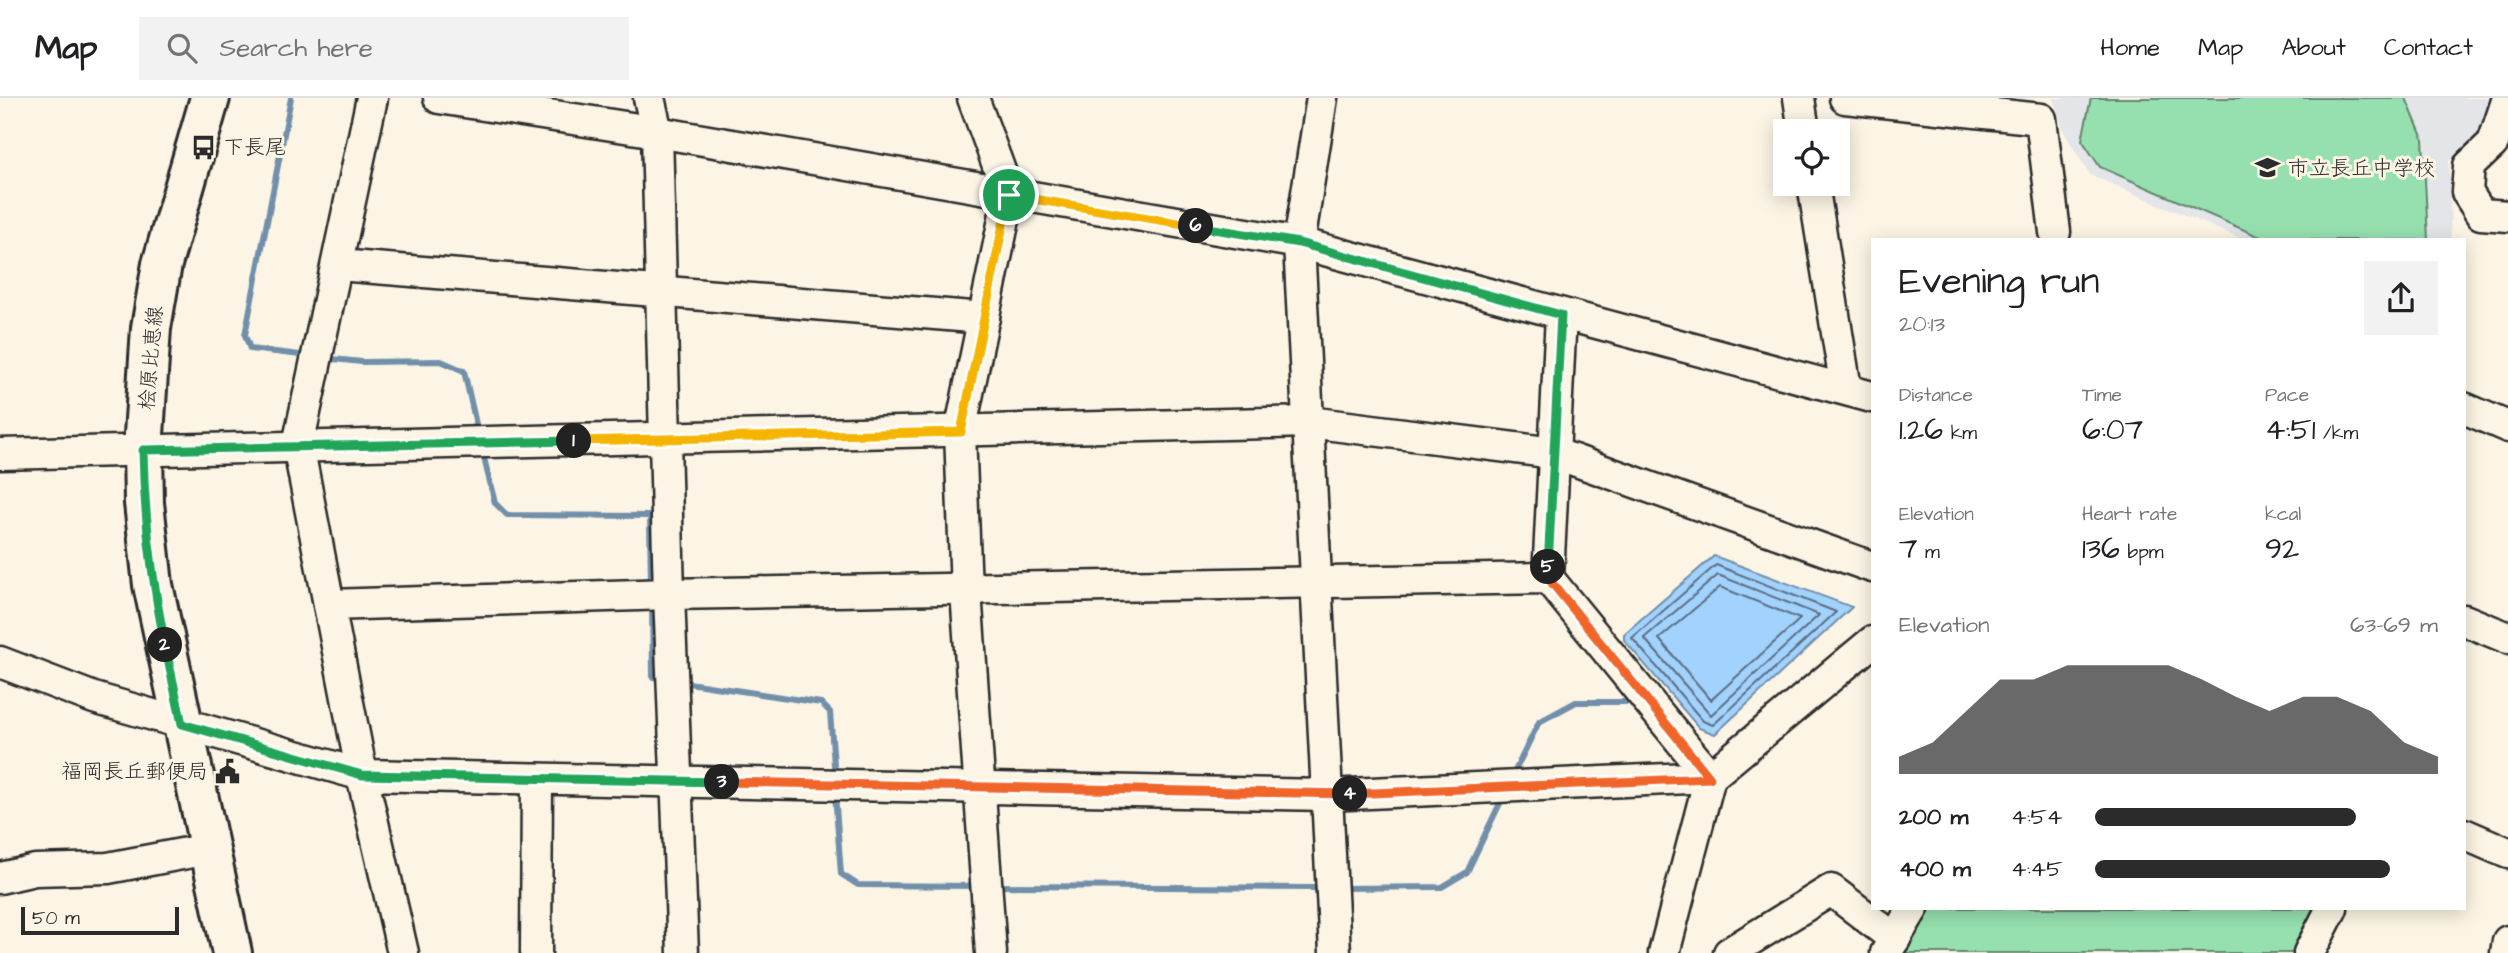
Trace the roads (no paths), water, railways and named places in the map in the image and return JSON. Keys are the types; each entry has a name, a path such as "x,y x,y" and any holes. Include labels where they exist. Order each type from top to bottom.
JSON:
{"main road":[{"name":"桧原比恵線","path":"210,98 162,264 151,328 143,450 144,503 153,585 232,953"}],"street":[{"path":"372,98 298,445 362,775 403,953"},
{"path":"439,98 657,132 1009,195 1299,243 1859,393 1816,196"},
{"path":"649,98 657,132 669,594 683,953"},
{"path":"974,98 1009,195 961,432 966,591 991,953"},
{"path":"1322,98 1299,243 1335,953"},
{"path":"1798,98 1802,119"},
{"path":"1845,98 2039,109 2061,237"},
{"path":"2508,98 2500,144 2469,166 2468,192 2482,214 2508,216"},
{"path":"338,265 984,318"},
{"path":"1561,315 1548,578 1710,778"},
{"path":"2466,409 2508,427"},
{"path":"0,454 1309,422 1554,453 1871,567"},
{"path":"329,605 669,594 966,591 1548,578"},
{"path":"2466,621 2508,638"},
{"path":"1664,953 1710,778 1871,643"},
{"path":"0,662 94,698 362,775 1328,794 1710,778"},
{"path":"536,953 537,779"},
{"path":"2466,835 2508,853"},
{"path":"0,878 35,870 108,868 208,849"},
{"path":"1729,953 1831,890 1891,946 1912,910"},
{"path":"2309,953 2331,910"},
{"path":"2506,953 2508,941"}],"water":[{"path":"1714,556 1852,607 1715,734 1699,728 1624,640 1624,634"}],"waterway":[{"path":"291,98 245,335 250,349 309,356"},
{"path":"323,358 362,362 441,361 464,371 478,433"},
{"path":"482,450 495,503 507,515 650,516 651,588"},
{"path":"652,602 653,677 664,679"},
{"path":"682,682 821,703 830,712 835,778"},
{"path":"1511,779 1539,722 1576,702 1626,702"},
{"path":"835,793 841,874 858,885 979,886"},
{"path":"1340,888 1442,887 1467,872 1504,795"},
{"path":"994,886 1322,888"}],"place":[{"name":"下長尾","path":"203,147"},
{"name":"市立長丘中学校","path":"2268,168"},
{"name":"福岡長丘郵便局","path":"228,771"}]}
